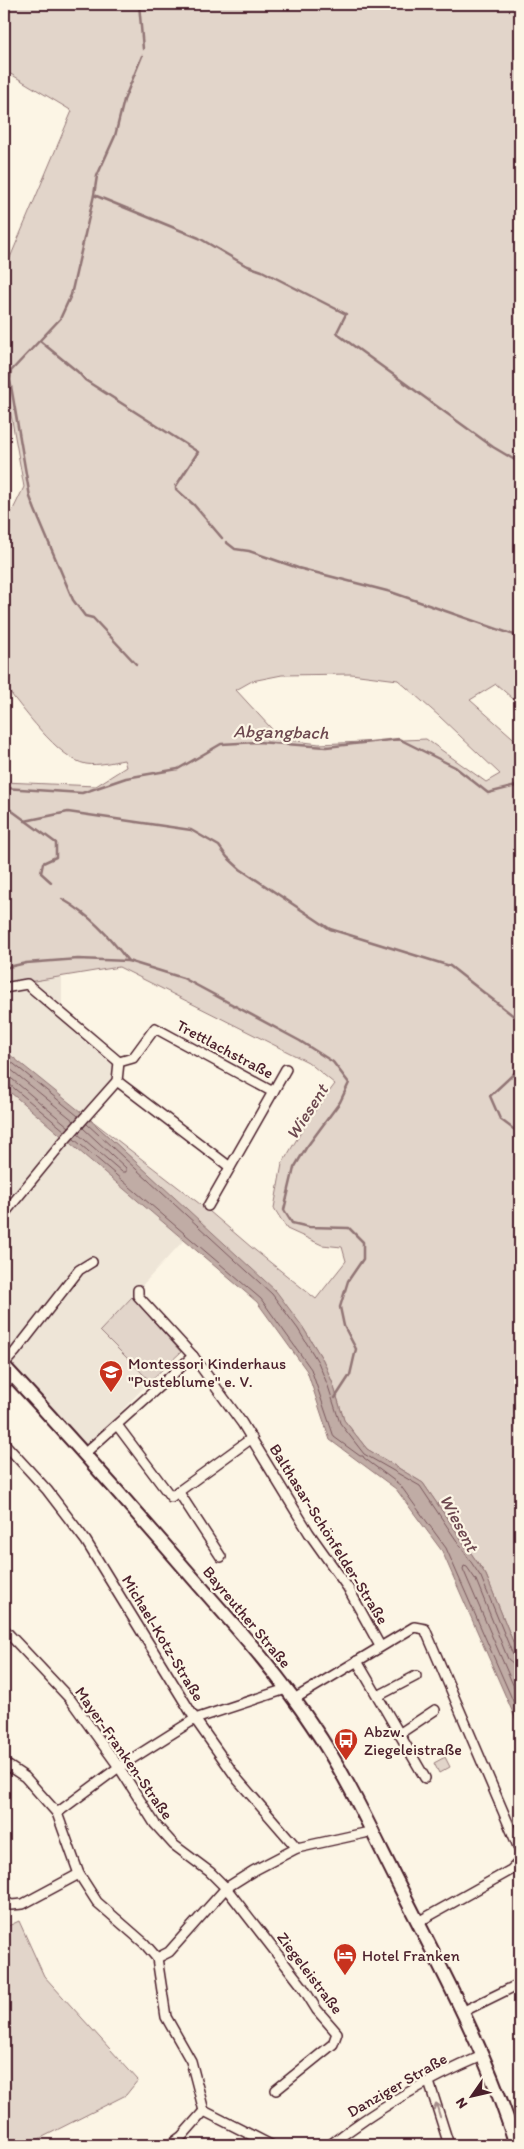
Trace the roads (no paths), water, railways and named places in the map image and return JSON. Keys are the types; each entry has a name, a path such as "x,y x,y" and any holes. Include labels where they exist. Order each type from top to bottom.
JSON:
{"main road":[{"name":"Bayreuther Straße","path":"7,1369 229,1620 290,1694 338,1766 374,1832 462,2012 508,2119 516,2145"}],"street":[{"path":"4,988 27,984 119,1062 117,1081 90,1110 4,1214"},
{"name":"Trettlachstraße","path":"119,1062 133,1058 155,1028 273,1092"},
{"name":"Trettlachstraße","path":"208,1206 286,1069"},
{"path":"117,1081 230,1167"},
{"path":"4,1385 7,1369 15,1352 79,1270 92,1262"},
{"name":"Balthasar-Schönfelder-Straße","path":"138,1290 138,1296 193,1356 252,1438 306,1528 348,1588 380,1646"},
{"path":"84,1454 193,1356"},
{"path":"117,1425 171,1497 178,1492 221,1557"},
{"name":"Balthasar-Schönfelder-Straße","path":"178,1492 252,1438"},
{"name":"Michael-Kotz-Straße","path":"4,1443 47,1490 86,1541 195,1720 238,1780 296,1848"},
{"path":"57,1813 119,1767 195,1720 290,1694 357,1661 414,1627 425,1629 520,1851"},
{"name":"Mayer-Franken-Straße","path":"4,1629 70,1699 119,1767 155,1824 174,1845 210,1872 226,1888"},
{"path":"357,1661 424,1778"},
{"path":"378,1696 416,1676"},
{"path":"399,1734 435,1710"},
{"path":"4,1763 26,1777 57,1813 79,1874 97,1902 144,1943 157,1958 166,2018 191,2061 204,2112 271,2145"},
{"path":"157,1958 169,1952 226,1888 296,1848 374,1832"},
{"path":"418,1922 431,1913 511,1870 520,1861"},
{"path":"4,1901 10,1905 23,1904 79,1874"},
{"name":"Ziegeleistraße","path":"226,1888 302,1986 317,2010 337,2033 333,2044 276,2090"},
{"path":"462,2012 515,1986 520,1988"},
{"name":"Danziger Straße","path":"330,2145 355,2126 429,2082 482,2056"},
{"path":"429,2082 449,2145"},
{"path":"170,2145 182,2136 204,2112"}],"water":[{"path":"4,1050 86,1116 276,1291 302,1326 323,1360 333,1384 344,1420 367,1449 423,1483 486,1575 520,1659 520,1729 442,1551 396,1489 330,1440 307,1371 257,1302 4,1087"}],"waterway":[{"path":"139,4 143,49"},
{"path":"136,664 93,618 85,616 73,600 30,497 10,380 11,371 60,319 71,295 97,176 115,136 124,100 142,56"},
{"path":"94,195 199,238 245,265 262,271 346,314 337,332 340,336 493,447 520,463"},
{"path":"40,341 85,380 198,452 176,486 176,489 194,505 222,538"},
{"path":"226,542 235,549 249,551 298,568 391,592 520,637"},
{"name":"Abgangbach","path":"4,788 82,793 126,778 178,769 221,744 258,742 326,747 399,739 455,767 488,793 520,785"},
{"path":"4,805 56,843 56,857 43,863 41,873 51,882"},
{"path":"25,821 68,812 191,830 219,846 227,857 240,869 330,929 450,966 520,1021"},
{"path":"62,899 98,927 128,961"},
{"name":"Wiesent","path":"4,968 26,963 78,959 128,961 183,978 300,1041 333,1062 349,1083 340,1102 306,1148 294,1168 284,1210 292,1223 309,1227 349,1228 363,1242 363,1259 348,1281 340,1307 344,1326 356,1349 350,1375 335,1398"},
{"path":"520,1068 490,1096 500,1119 520,1134"}],"place":[{"name":"Montessori Kinderhaus \"Pusteblume\" e. V.","path":"111,1393"},
{"name":"Abzw. Ziegeleistraße","path":"346,1761"},
{"name":"Hotel Franken","path":"345,1976"}]}
